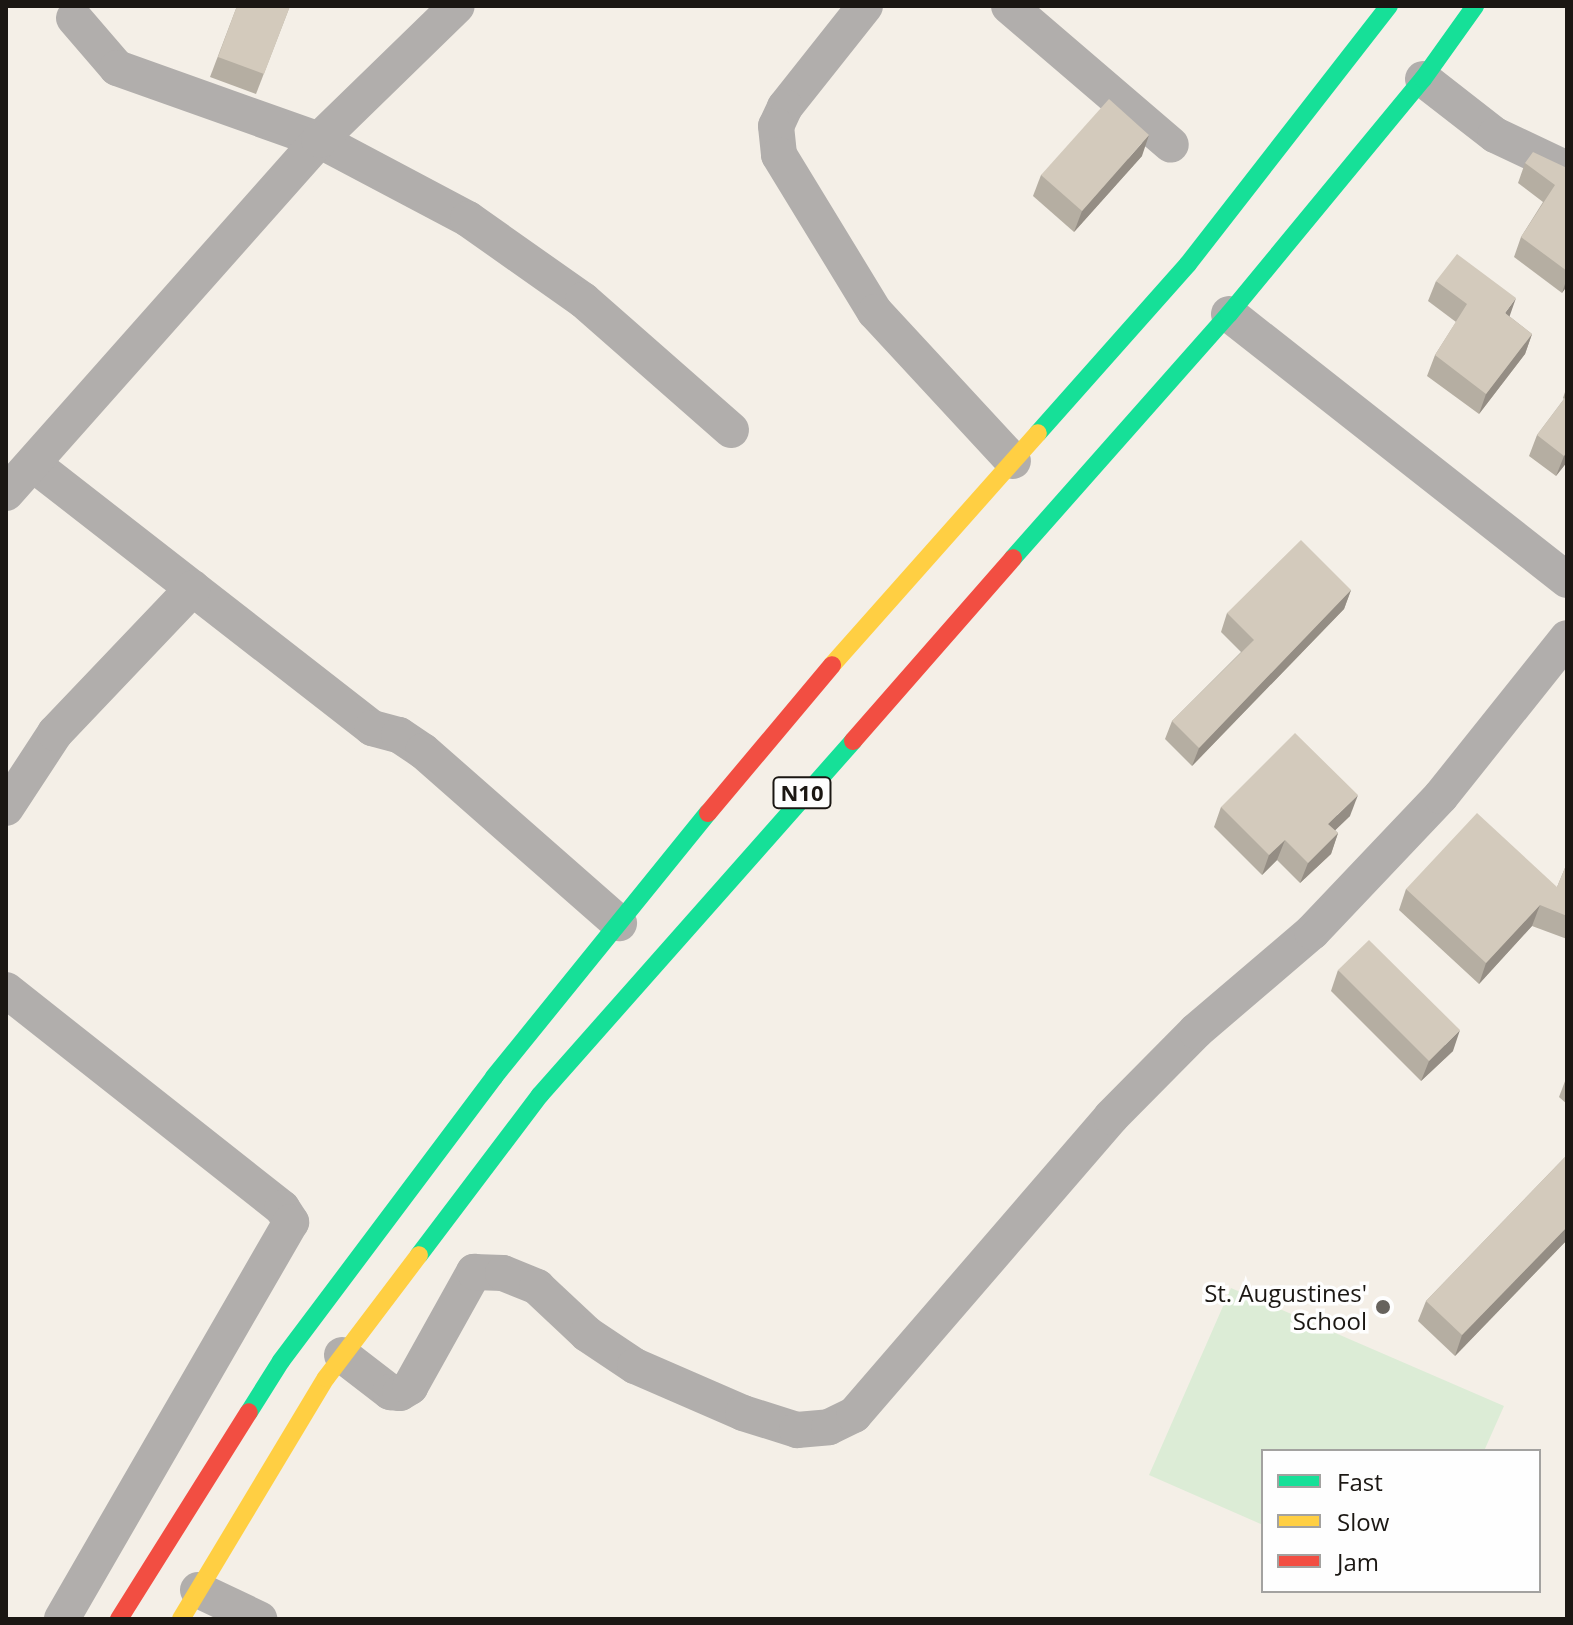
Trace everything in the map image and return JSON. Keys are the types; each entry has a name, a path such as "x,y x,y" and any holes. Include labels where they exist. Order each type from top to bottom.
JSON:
{"main road":[{"name":"N10","path":"119,1619 281,1361 384,1219 789,713 1188,264 1389,6"},
{"name":"N10","path":"189,1604 277,1453 342,1355 540,1095 1229,314 1423,79 1475,6"}],"street":[{"path":"6,493 319,140 457,6"},
{"path":"865,6 785,107 776,126 779,155 875,312 1013,461"},
{"path":"1009,6 1171,145"},
{"path":"74,18 117,68 319,140 481,228 583,300 731,430"},
{"path":"1423,79 1495,135 1567,169"},
{"path":"1229,314 1561,563"},
{"path":"33,464 372,728 399,735 423,751 619,923"},
{"path":"6,808 55,733 193,588"},
{"path":"342,1355 390,1392 400,1393 410,1387 474,1272 503,1273 537,1287 587,1334 635,1366 743,1413 797,1430 829,1427 854,1415 1111,1117 1196,1031 1312,932 1441,796 1567,638"},
{"path":"6,990 282,1208 291,1222 62,1619"},
{"path":"189,1604 259,1619"}],"green space":[{"path":"1231,1288 1504,1406 1485,1449 1261,1449 1261,1524 1149,1475"}],"building":[{"path":"237,6 290,6 264,74 218,57"},
{"path":"1109,99 1149,135 1082,211 1041,175"},
{"path":"1533,152 1567,168 1567,271 1521,237 1555,185 1525,163"},
{"path":"1457,254 1516,298 1505,313 1532,334 1486,394 1435,355 1467,304 1436,281"},
{"path":"1567,395 1567,451 1564,456 1537,435"},
{"path":"1301,540 1351,590 1199,748 1172,721 1254,640 1227,613"},
{"path":"1295,733 1358,795 1328,824 1338,833 1308,863 1285,840 1269,855 1221,807"},
{"path":"1477,813 1557,887 1567,863 1567,916 1540,905 1486,963 1406,889"},
{"path":"1369,940 1460,1030 1429,1061 1338,970"},
{"path":"1567,1155 1567,1227 1462,1335 1426,1301"}],"traffic: fast":[{"path":"1038,433 1188,264 1389,6"},
{"path":"1013,558 1229,314 1423,79 1475,6"},
{"path":"419,1255 540,1095 853,741"},
{"path":"249,1412 281,1361 494,1077 708,813"}],"traffic: slow":[{"path":"832,665 1038,433"},
{"path":"181,1619 326,1378 419,1255"}],"traffic: jam":[{"path":"853,741 1013,558"},
{"path":"708,813 832,665"},
{"path":"119,1619 249,1412"}],"place":[{"name":"St. Augustines' School","path":"1383,1307"}]}
